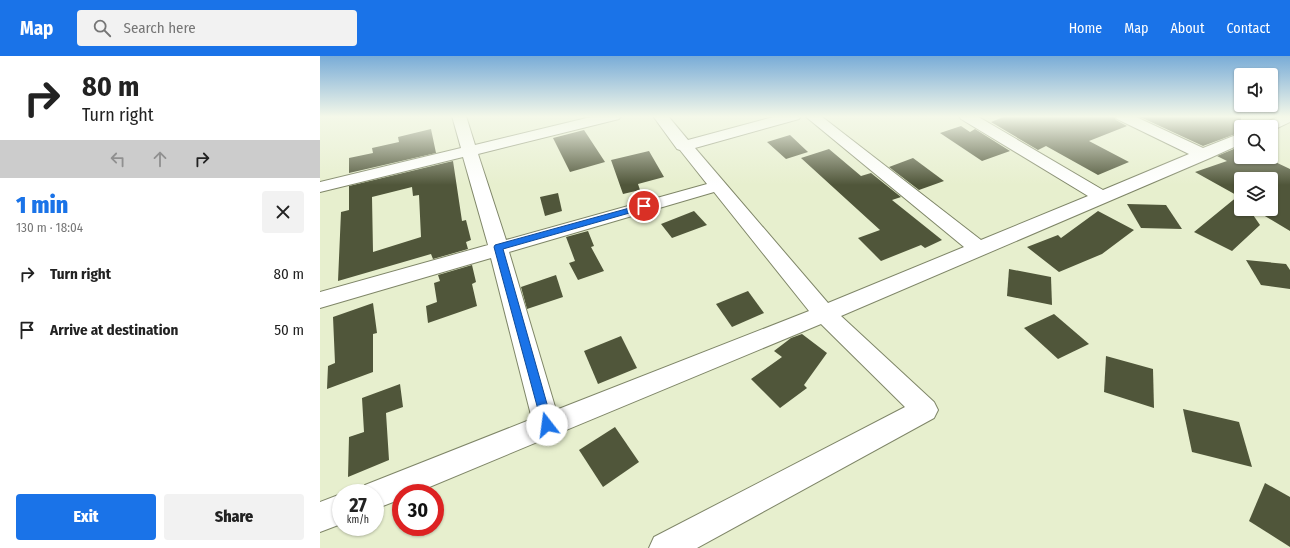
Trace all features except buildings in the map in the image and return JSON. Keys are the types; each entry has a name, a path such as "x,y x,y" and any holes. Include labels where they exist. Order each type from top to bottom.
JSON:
{"street":[{"path":"466,139 547,425"},
{"path":"320,187 517,139"},
{"path":"665,548 925,410 824,314 678,139"},
{"path":"683,146 709,139"},
{"path":"841,139 978,248"},
{"path":"1005,139 1103,197"},
{"path":"1170,139 1204,155"},
{"path":"384,491 824,314 1234,141"},
{"path":"320,300 498,247 717,186"},
{"path":"320,517 332,512"}],"route":[{"path":"547,425 498,247 644,206"}]}
